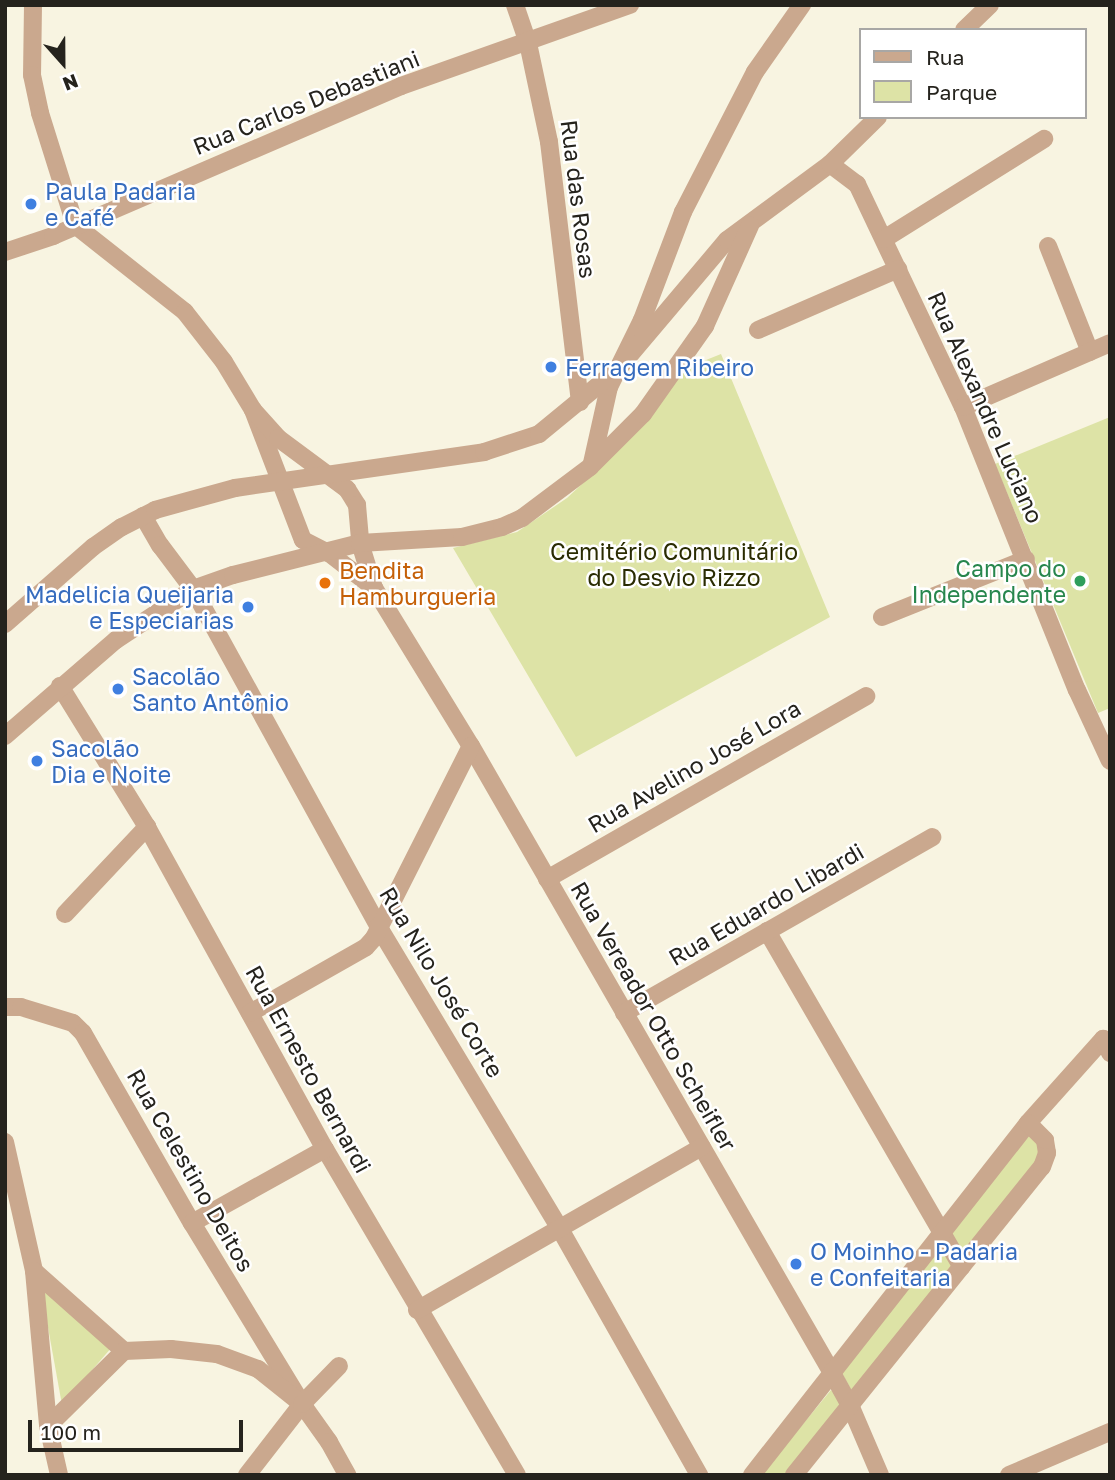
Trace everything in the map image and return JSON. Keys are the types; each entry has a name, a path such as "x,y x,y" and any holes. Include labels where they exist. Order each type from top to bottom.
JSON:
{"street":[{"path":"33,5 32,75 40,113 75,225 185,312 224,362 253,410"},
{"name":"Rua das Rosas","path":"515,5 528,43 549,142 574,359 584,399 593,460"},
{"name":"Rua Carlos Debastiani","path":"8,254 401,86 630,5"},
{"path":"593,460 609,387 642,320 683,212 755,72 802,5"},
{"path":"966,28 990,5"},
{"path":"5,624 93,547 143,516 235,488 484,452 539,435 618,369 671,309 710,256 752,221 830,164 876,119"},
{"path":"884,239 1044,139"},
{"name":"Rua Alexandre Luciano","path":"830,164 857,184 963,407 1077,690 1110,761"},
{"path":"5,736 116,640 193,589 233,575 329,553 360,543 462,537 502,527 523,518 643,414 705,326 752,221"},
{"path":"1048,246 1090,352"},
{"path":"758,330 898,269"},
{"path":"963,407 1110,343"},
{"path":"574,359 586,372 596,374 618,369"},
{"name":"Rua Vereador Otto Scheifler","path":"253,410 278,438 324,475 347,489 357,505 360,543 373,588 471,746 832,1373 850,1405 880,1475"},
{"name":"Rua Vereador Otto Scheifler","path":"253,410 303,540 329,553 373,588"},
{"name":"Rua Nilo José Corte","path":"143,516 160,545 193,589 378,926 560,1229 699,1475"},
{"path":"882,617 1026,559"},
{"name":"Rua Ernesto Bernardi","path":"60,686 147,827 324,1149 517,1475"},
{"name":"Rua Avelino José Lora","path":"547,878 866,696"},
{"path":"250,1013 366,947 374,938 471,746"},
{"path":"65,914 147,827"},
{"name":"Rua Eduardo Libardi","path":"624,1013 932,837"},
{"path":"767,931 962,1267"},
{"name":"Rua Celestino Deitos","path":"5,1007 21,1007 73,1023 83,1033 192,1223 347,1475"},
{"path":"752,1475 1028,1123 1107,1042"},
{"path":"794,1475 1042,1167 1047,1153 1045,1140 1028,1123"},
{"path":"5,1142 34,1271 48,1426 59,1475"},
{"path":"418,1310 702,1147"},
{"path":"192,1223 324,1149"},
{"path":"34,1271 124,1351 48,1426"},
{"name":"Rua Celestino Deitos","path":"124,1351 171,1349 216,1354 258,1369 302,1404"},
{"path":"247,1475 302,1404 340,1366"},
{"path":"1009,1475 1110,1433"}],"green space":[{"name":"Cemitério Comunitário do Desvio Rizzo","path":"721,354 830,617 576,757 453,548 517,532 567,498 600,467 681,370"},
{"name":"Campo do Independente","path":"1110,417 1110,708 1098,713 995,464"},
{"path":"1027,1135 1039,1139 1044,1153 965,1256 951,1233"},
{"path":"940,1242 957,1267 855,1396 840,1370"},
{"path":"40,1283 112,1347 62,1405"},
{"path":"831,1390 844,1404 785,1475 761,1475"}],"place":[{"name":"Paula Padaria e Café","path":"31,204"},
{"name":"Ferragem Ribeiro","path":"551,367"},
{"name":"Campo do Independente","path":"1080,581"},
{"name":"Bendita Hamburgueria","path":"325,583"},
{"name":"Madelicia Queijaria e Especiarias","path":"248,607"},
{"name":"Sacolão Santo Antônio","path":"118,689"},
{"name":"Sacolão Dia e Noite","path":"37,761"},
{"name":"O Moinho - Padaria e Confeitaria","path":"796,1264"}]}
